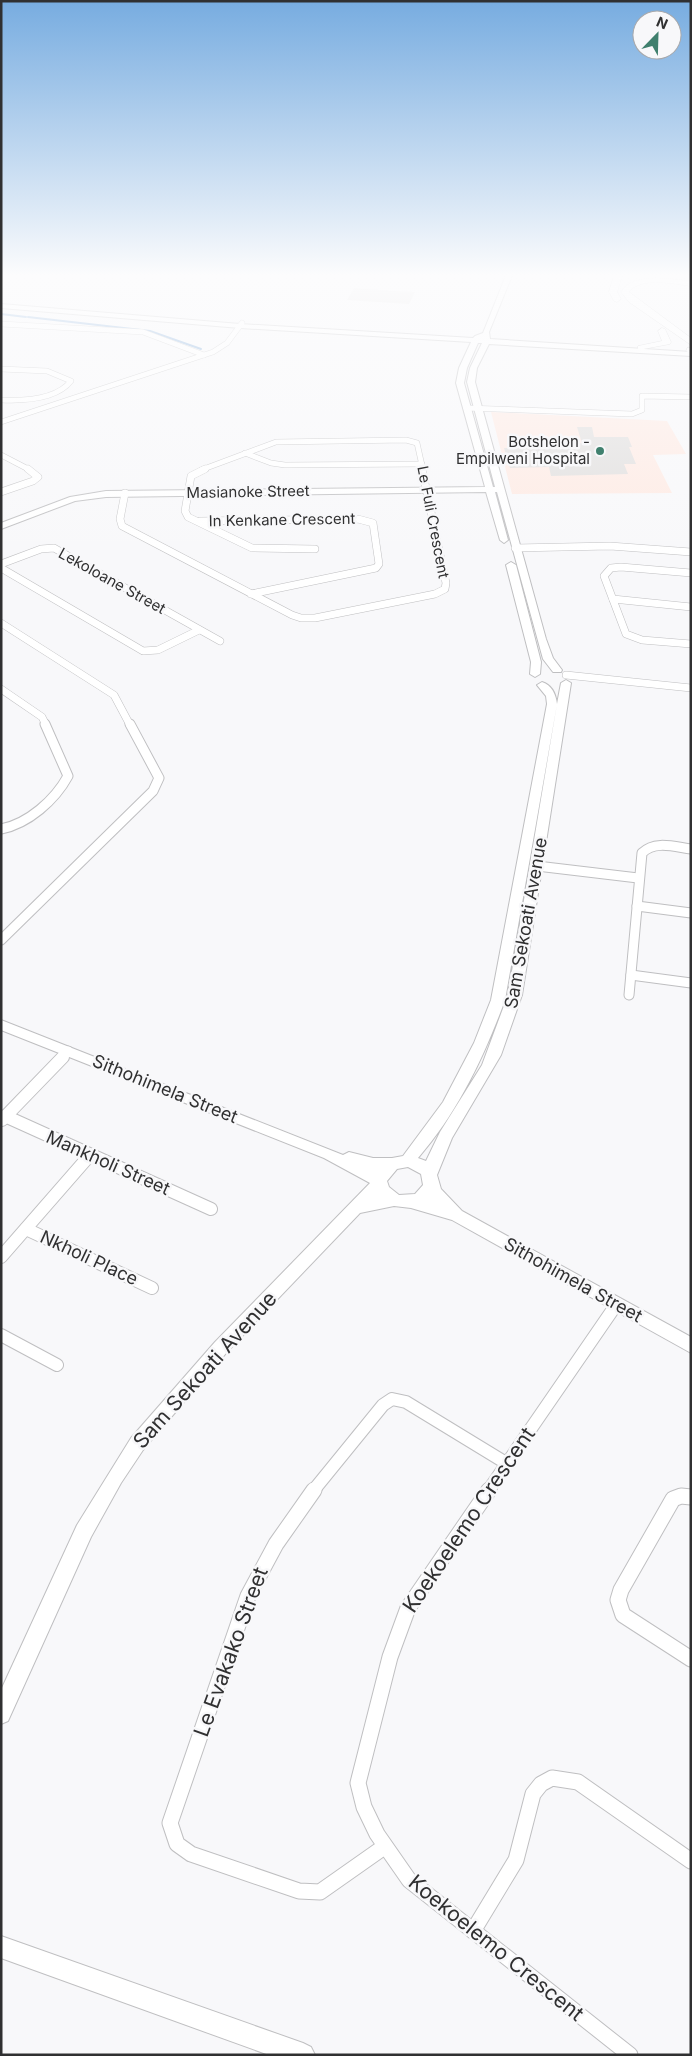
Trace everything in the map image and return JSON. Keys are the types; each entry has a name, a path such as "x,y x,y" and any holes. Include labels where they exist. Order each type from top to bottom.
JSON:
{"street":[{"path":"1,369 45,371 63,375 71,381 66,387 30,401 1,400"},
{"path":"1,422 162,369"},
{"name":"Sam Sekoati Avenue","path":"399,1163 424,1144 453,1099 488,1027 498,1000 552,704 551,695 539,679 531,640 466,408 460,382 463,369"},
{"path":"472,369 471,382 501,489 515,548 544,646 548,658 564,677"},
{"path":"466,408 632,414 641,412 642,397 691,398"},
{"name":"Le Fuli Crescent","path":"125,493 120,519 122,526 292,615 305,619 443,590 446,583 417,443 406,440 281,442 245,453 193,474 190,479 188,492"},
{"path":"245,453 271,463 285,465 422,464"},
{"path":"1,455 34,472 38,477 33,481 1,492"},
{"name":"Masianoke Street","path":"1,526 78,498 125,493 501,489"},
{"path":"188,492 186,514 196,521 252,548 315,549"},
{"name":"In Kenkane Crescent","path":"196,521 363,519 373,523 378,564 376,568 251,594"},
{"path":"515,548 610,546 691,552"},
{"name":"Lekoloane Street","path":"1,566 41,549 54,548 220,641"},
{"path":"1,566 143,651 158,650 199,630"},
{"path":"691,573 629,567 610,568 604,576 624,631 629,636 642,640 691,644"},
{"path":"613,599 691,607"},
{"path":"1,623 114,695 159,778 153,792 1,940"},
{"path":"564,677 555,687 539,679 542,670 564,677 691,688"},
{"name":"Sam Sekoati Avenue","path":"430,1180 439,1149 485,1072 508,1018 515,995 537,866 564,677"},
{"path":"1,688 42,717 68,776 63,785 26,819 16,825 1,829"},
{"path":"629,995 641,857 645,848 655,846 691,849"},
{"path":"537,866 638,878"},
{"path":"637,906 691,913"},
{"path":"631,975 691,983"},
{"name":"Sithohimela Street","path":"1,1025 329,1154 379,1183"},
{"path":"3,1118 68,1050"},
{"name":"Mankholi Street","path":"3,1118 211,1209"},
{"name":"Sithohimela Street","path":"329,1154 373,1164 399,1163"},
{"path":"1,1257 90,1155"},
{"path":"357,1208 392,1200 412,1202 425,1196 430,1180 422,1167 399,1163 385,1169 379,1183 383,1193 392,1200"},
{"name":"Sithohimela Street","path":"430,1180 438,1197 456,1215"},
{"name":"Sam Sekoati Avenue","path":"1,1714 84,1531 137,1444 220,1347 357,1208 379,1183"},
{"name":"Sithohimela Street","path":"412,1202 456,1215 691,1346"},
{"name":"Nkholi Place","path":"26,1229 152,1288"},
{"name":"Koekoelemo Crescent","path":"616,1304 418,1592 397,1633 358,1783 361,1799 384,1847 409,1880 630,2055"},
{"path":"1,1335 57,1365"},
{"name":"Le Evakako Street","path":"384,1847 328,1888 312,1893 191,1854 177,1844 170,1823 248,1596 264,1562 287,1526 383,1405 396,1399 411,1404 506,1463"},
{"path":"691,1497 681,1496 673,1499 621,1590 618,1600 623,1615 691,1659"},
{"path":"474,1931 516,1860 533,1794 541,1784 552,1778 578,1782 691,1861"},
{"path":"2,1946 303,2055"}],"shaded area":[{"path":"491,412 667,421 686,454 653,455 672,493 512,494"}],"building":[{"name":"Botshelon - Empilweni Hospital","path":"577,427 592,427 594,437 628,437 632,447 629,447 636,464 624,464 628,474 551,476 549,467 510,468 504,448 516,448 516,445 521,444 582,443"}],"place":[{"name":"Botshelon - Empilweni Hospital","path":"600,451"}]}
